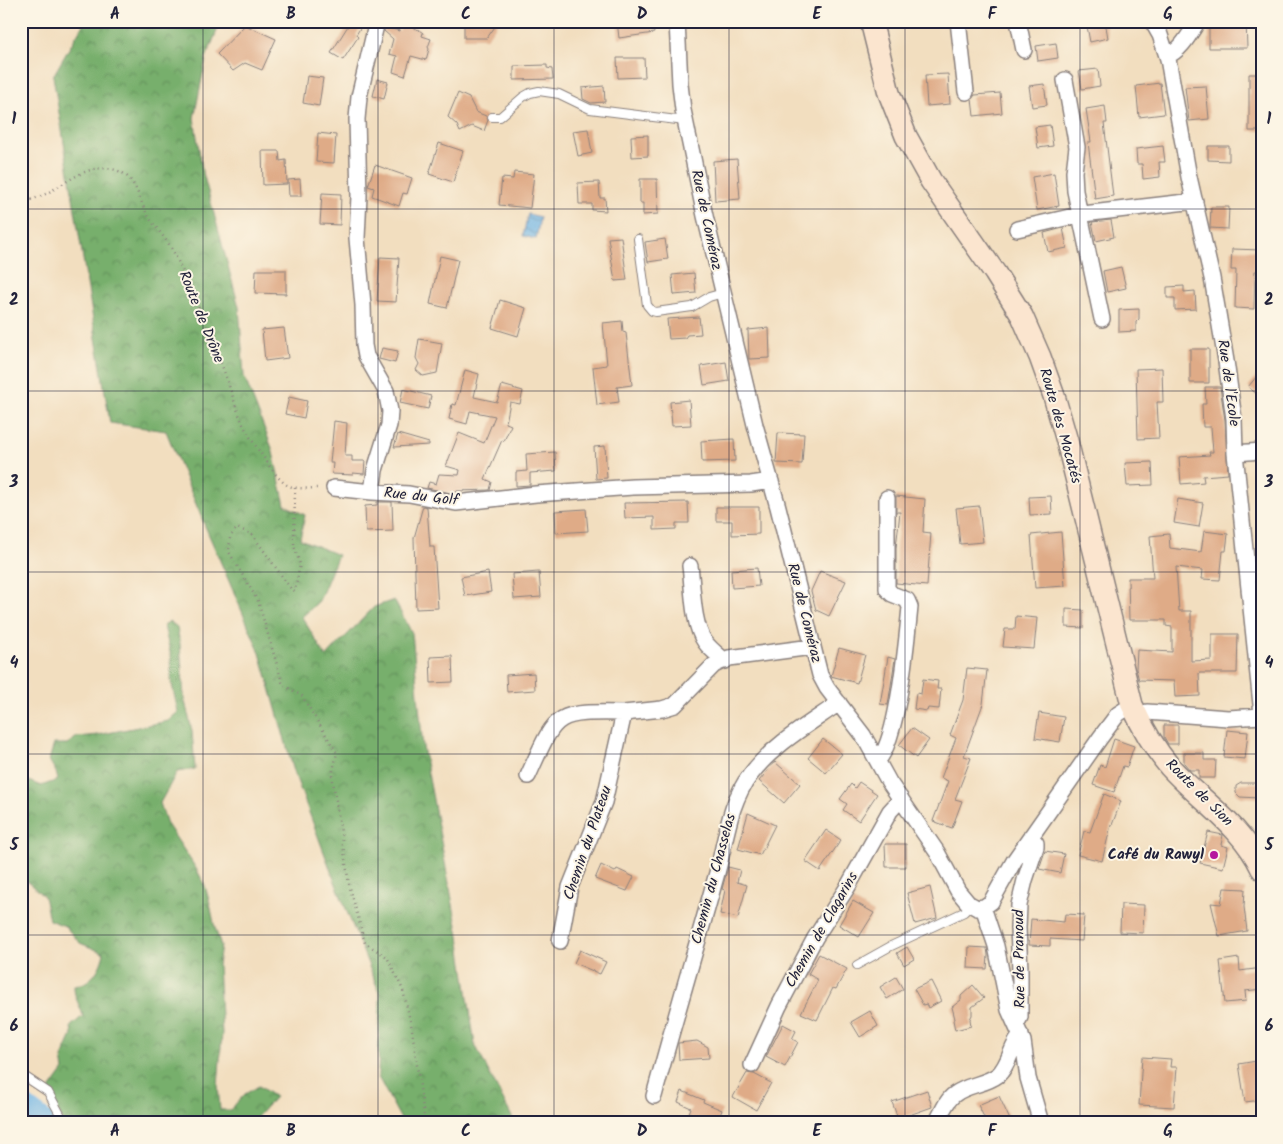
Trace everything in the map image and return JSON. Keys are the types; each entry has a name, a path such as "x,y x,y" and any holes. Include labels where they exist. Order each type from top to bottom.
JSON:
{"street":[{"name":"Rue du Golf","path":"377,21 359,97 356,140 359,196 357,238 363,305 364,345 366,356 386,391 390,411 389,425 375,470 372,492 408,494 456,502 624,488 751,484 771,481"},
{"name":"Rue de Coméraz","path":"676,21 680,84 685,121 755,426 771,481 821,679 863,735 901,799 937,852 958,892 977,906"},
{"name":"Route des Mocatés","path":"871,21 889,93 906,136 931,181 995,273 1022,316 1040,357 1067,441 1134,711"},
{"path":"958,21 966,92"},
{"path":"1018,21 1024,50"},
{"name":"Rue de l'Ecole","path":"1152,21 1160,35 1167,56 1212,278 1226,361 1234,419 1235,453 1262,715"},
{"path":"1167,56 1179,48 1198,21"},
{"path":"1066,80 1076,147 1074,183 1079,215 1102,319"},
{"path":"1018,229 1079,215 1195,201"},
{"path":"1235,453 1262,451"},
{"path":"334,488 372,492"},
{"path":"878,760 886,749 896,707 901,683 910,607 907,600 892,594 887,589 887,498"},
{"path":"690,566 700,633 704,641 725,661"},
{"path":"528,776 547,734 559,720 572,714 624,713 662,709 675,705 714,665 729,658 812,647"},
{"name":"Chemin du Chasselas","path":"654,1096 723,853 733,808 739,793 750,775 770,754 839,703"},
{"path":"977,906 993,899 1009,868 1109,725 1121,712 1134,711 1228,718 1262,715"},
{"name":"Route de Sion","path":"1134,711 1151,742 1170,767 1259,854"},
{"name":"Chemin du Plateau","path":"560,941 570,887 604,802 624,713"},
{"name":"Chemin de Clagarins","path":"752,1065 779,1006 815,938 847,888 890,811 901,799"},
{"name":"Rue de Pranoud","path":"1019,1030 1018,916 1022,890 1036,847 1036,843 1031,836"},
{"name":"Rue de Pranoud","path":"977,906 996,946 1007,1003 1019,1030 1028,1078 1041,1123"},
{"path":"936,1123 954,1094 984,1083 1000,1073 1013,1052 1019,1030"}],"lane":[{"path":"492,117 500,116 523,96 539,91 558,94 590,109 685,121"},
{"path":"638,239 648,304 652,311 692,307 709,297 723,293"},
{"path":"857,965 891,946 977,906"},
{"path":"21,1074 48,1092 59,1120"}],"path":[{"name":"Route de Drône","path":"21,201 29,200 56,188 83,172 99,167 123,172 130,178 147,214 175,253 221,364 240,418 255,446 274,473 286,484 296,488"},
{"path":"334,488 296,488 294,546 300,564 295,592 252,534 237,528 230,537 229,552 258,600 283,685 302,696 337,753 332,775 349,884 365,942 388,957 403,990 412,1030 425,1123"}],"green space":[{"path":"85,21 221,21 206,58 194,118 202,169 239,307 244,376 272,448 285,505 305,515 300,539 338,555 319,601 302,617 326,657 374,607 394,600 412,633 423,747 459,936 475,1045 515,1123 403,1123 378,1077 380,994 295,775 260,653 166,431 110,423 53,76"},
{"path":"169,621 177,627 180,644 184,697 192,731 195,769 177,772 160,803 167,824 197,870 205,886 221,946 218,965 222,1033 218,1086 220,1110 230,1110 245,1094 259,1086 275,1097 257,1117 259,1123 64,1123 48,1092 64,1070 62,1058 72,1035 71,1026 83,1016 74,986 80,985 94,975 98,970 104,953 80,943 65,926 49,920 44,896 25,880 21,874 21,778 41,786 58,780 49,760 54,744 67,744 77,737 98,735 168,721 178,712 171,680 171,656 164,626"}],"water":[{"path":"528,214 540,217 536,239 523,236"}],"building":[{"path":"351,21 356,21 362,25 356,35 358,37 343,60 331,53"},
{"path":"464,21 499,21 487,38 464,38"},
{"path":"617,21 652,21 654,33 619,38"},
{"path":"1086,21 1105,21 1108,38 1090,42"},
{"path":"1209,21 1246,21 1247,48 1209,48"},
{"path":"245,25 276,39 262,70 245,63 233,71 217,54"},
{"path":"406,25 419,30 423,33 422,36 431,39 426,60 411,56 405,76 393,72 397,56 389,54 393,39 384,31 385,27 399,31 401,26 405,27"},
{"path":"1056,43 1058,58 1038,61 1036,46"},
{"path":"617,58 644,58 645,77 618,78"},
{"path":"547,65 547,68 552,69 553,79 514,80 514,66"},
{"path":"1098,69 1100,86 1082,89 1079,71"},
{"path":"948,74 950,104 927,106 925,75"},
{"path":"1249,74 1262,74 1262,131 1249,131"},
{"path":"307,76 323,78 319,106 303,103"},
{"path":"377,79 388,82 384,99 373,96"},
{"path":"1160,83 1164,114 1139,117 1136,86"},
{"path":"1044,84 1047,105 1032,107 1029,86"},
{"path":"604,86 605,102 591,103 583,99 582,88"},
{"path":"1206,86 1209,119 1189,121 1185,87"},
{"path":"458,93 469,98 476,112 486,116 488,120 484,131 472,126 460,132 457,125 448,117"},
{"path":"1000,93 1002,113 974,116 972,99 975,95"},
{"path":"1105,106 1107,123 1104,123 1113,196 1095,199 1088,142 1091,142 1086,109"},
{"path":"1050,125 1053,146 1038,148 1035,127"},
{"path":"588,129 592,153 578,156 573,131"},
{"path":"318,133 336,135 334,163 316,162"},
{"path":"648,135 648,156 632,157 631,136"},
{"path":"439,143 463,151 453,182 429,174"},
{"path":"1163,146 1165,162 1159,162 1160,177 1143,179 1142,164 1137,164 1136,149"},
{"path":"1208,146 1229,146 1229,161 1208,160"},
{"path":"262,151 279,151 280,161 286,160 287,184 263,185"},
{"path":"737,159 740,199 715,201 713,161"},
{"path":"375,165 412,178 407,194 403,193 399,206 372,196 374,188 368,186"},
{"path":"514,172 534,174 530,208 499,205 502,178 513,179"},
{"path":"1054,173 1059,206 1037,210 1032,177"},
{"path":"300,179 301,196 289,196 288,180"},
{"path":"640,179 657,179 658,214 643,215 643,203 640,203"},
{"path":"599,182 600,198 605,198 606,211 592,210 592,204 579,204 578,183"},
{"path":"322,193 341,194 340,225 320,224"},
{"path":"1211,207 1229,207 1228,229 1210,228"},
{"path":"1111,220 1114,237 1096,241 1092,222"},
{"path":"1063,228 1067,248 1048,252 1044,233"},
{"path":"621,237 627,280 615,281 608,238"},
{"path":"665,239 668,259 648,262 645,242"},
{"path":"1232,249 1262,250 1262,271 1255,271 1254,309 1235,308 1236,270 1231,270"},
{"path":"440,256 458,260 447,308 430,304"},
{"path":"380,257 399,258 396,302 377,301"},
{"path":"1121,267 1126,288 1107,292 1103,271"},
{"path":"256,270 286,270 286,294 255,293"},
{"path":"694,273 696,293 674,295 672,275"},
{"path":"1184,286 1184,292 1195,291 1196,309 1175,310 1175,298 1167,298 1167,287"},
{"path":"500,300 526,308 518,336 492,328"},
{"path":"1139,309 1136,331 1119,332 1119,310"},
{"path":"699,317 701,334 669,339 667,319"},
{"path":"622,321 623,332 626,333 632,385 617,387 619,402 597,405 593,367 607,365 603,323"},
{"path":"284,328 288,358 265,361 262,330"},
{"path":"769,328 770,358 749,359 748,330"},
{"path":"419,339 442,343 437,373 423,376 416,370 419,364 416,358"},
{"path":"382,348 398,351 395,363 379,359"},
{"path":"1190,349 1209,349 1209,383 1190,383"},
{"path":"726,362 729,381 704,385 701,366"},
{"path":"1162,368 1163,402 1157,402 1159,438 1138,439 1136,369"},
{"path":"465,370 479,374 474,397 497,402 502,385 523,391 520,404 510,402 506,423 511,425 504,441 502,440 485,479 492,482 490,490 457,491 456,494 427,488 429,482 436,484 439,474 459,475 460,470 446,466 459,433 484,443 495,416 470,411 467,424 449,419 452,404 456,405"},
{"path":"1262,370 1262,398 1248,387"},
{"path":"1205,387 1220,387 1225,420 1228,474 1203,476 1204,482 1181,484 1179,457 1210,455 1209,452 1213,452 1211,427 1203,427 1202,404 1206,404"},
{"path":"403,389 431,396 428,409 400,403"},
{"path":"289,397 307,401 304,418 285,414"},
{"path":"689,400 691,425 672,426 670,402"},
{"path":"334,421 347,423 345,456 352,456 352,461 365,461 364,474 332,474 333,463 330,463"},
{"path":"778,433 804,434 802,464 776,463"},
{"path":"398,434 429,443 429,445 394,447"},
{"path":"734,439 735,461 702,462 701,441"},
{"path":"605,446 607,478 596,479 594,447"},
{"path":"555,452 556,471 530,473 530,485 516,486 516,472 527,471 526,454"},
{"path":"1152,462 1153,485 1127,486 1125,463"},
{"path":"896,496 925,499 923,532 931,533 927,586 896,583 896,548 900,512 896,512"},
{"path":"1051,496 1052,514 1030,515 1029,497"},
{"path":"1178,499 1203,503 1199,527 1174,523"},
{"path":"377,502 392,502 393,531 366,532 365,506 377,505"},
{"path":"688,502 689,523 676,523 676,529 654,530 654,517 625,518 624,503"},
{"path":"423,506 427,507 430,547 434,547 438,608 416,609 414,538"},
{"path":"979,506 983,542 960,544 956,508"},
{"path":"716,507 759,507 759,534 732,535 732,521 716,521"},
{"path":"586,509 588,531 556,533 555,511"},
{"path":"1204,531 1228,534 1226,551 1223,551 1220,580 1202,579 1203,570 1176,567 1179,611 1191,611 1191,661 1212,660 1212,634 1238,634 1237,673 1199,673 1200,696 1175,697 1174,681 1139,680 1136,669 1137,650 1172,652 1172,627 1166,626 1166,620 1129,620 1128,578 1153,578 1150,536 1169,534 1170,548 1201,552"},
{"path":"1061,532 1065,586 1035,588 1031,535"},
{"path":"757,568 759,586 732,588 731,570"},
{"path":"820,571 846,581 829,616 816,610 811,591"},
{"path":"488,572 491,592 465,596 461,577"},
{"path":"539,572 541,597 514,599 512,574"},
{"path":"1066,609 1083,610 1083,628 1066,627"},
{"path":"1016,616 1037,618 1034,649 1003,647 1005,629 1015,629"},
{"path":"839,648 865,655 857,683 831,676"},
{"path":"452,656 453,682 431,683 430,657"},
{"path":"888,657 895,659 888,705 880,704"},
{"path":"967,668 987,670 983,704 964,756 971,758 955,799 962,801 952,828 933,821 948,781 941,778 956,738 950,735 963,700"},
{"path":"534,673 535,690 507,692 506,675"},
{"path":"923,679 938,681 937,689 941,689 939,709 928,708 927,711 914,709 916,693 921,694"},
{"path":"1039,713 1064,717 1060,742 1035,738"},
{"path":"1164,725 1178,725 1178,744 1168,744 1164,737"},
{"path":"912,728 929,740 916,758 899,745"},
{"path":"1227,730 1248,732 1245,759 1224,757"},
{"path":"823,739 842,754 826,773 808,758"},
{"path":"1114,739 1134,746 1127,767 1123,766 1114,792 1093,785 1100,765 1105,767"},
{"path":"1184,753 1204,753 1204,760 1216,760 1215,778 1199,778 1199,770 1190,770 1184,763"},
{"path":"775,762 800,784 784,803 759,781"},
{"path":"859,782 877,794 859,821 843,810 847,804 840,799 851,784 855,788"},
{"path":"1241,783 1259,783 1259,798 1240,797 1236,793 1236,786"},
{"path":"1104,794 1121,801 1111,825 1102,861 1078,855 1084,831 1090,832"},
{"path":"748,813 775,825 760,855 738,849"},
{"path":"826,830 841,840 820,871 805,861"},
{"name":"Café du Rawyl","path":"1208,832 1223,835 1221,845 1228,847 1223,868 1200,863"},
{"path":"885,844 906,844 906,867 886,867"},
{"path":"1045,851 1064,854 1060,873 1039,869"},
{"path":"601,865 615,872 617,869 634,877 627,891 595,879"},
{"path":"728,867 740,870 737,882 747,885 738,918 720,914 725,890 722,889"},
{"path":"930,887 937,918 915,924 907,893"},
{"path":"1224,888 1245,889 1244,907 1247,931 1219,936 1211,903 1221,904"},
{"path":"853,901 874,913 859,937 839,925"},
{"path":"1121,904 1144,905 1143,933 1120,932"},
{"path":"1065,914 1084,915 1082,941 1050,939 1050,946 1029,945 1031,919 1064,922"},
{"path":"907,947 914,959 904,965 897,953"},
{"path":"969,947 987,948 987,969 968,968"},
{"path":"580,950 606,962 600,974 574,963"},
{"path":"819,954 847,969 836,989 833,988 817,1020 801,1013 818,980 808,974"},
{"path":"1239,958 1240,971 1262,968 1262,989 1245,991 1246,1001 1225,1003 1220,961"},
{"path":"896,977 903,989 887,999 880,987"},
{"path":"931,981 941,1001 928,1008 926,1004 923,1005 914,989"},
{"path":"973,985 984,998 972,1007 971,1026 955,1030 952,1007 961,1000 961,996"},
{"path":"870,1011 878,1026 860,1037 851,1022"},
{"path":"783,1024 796,1031 792,1039 798,1042 785,1067 766,1057"},
{"path":"697,1041 708,1047 709,1058 679,1060 678,1043"},
{"path":"1142,1057 1171,1059 1170,1067 1177,1067 1174,1107 1139,1105"},
{"path":"1262,1060 1262,1100 1245,1102 1239,1064"},
{"path":"747,1073 754,1074 771,1083 756,1110 733,1097"},
{"path":"927,1090 932,1107 898,1119 892,1102"},
{"path":"682,1091 722,1110 717,1123 685,1123 691,1108 678,1102"},
{"path":"999,1096 1010,1120 1004,1123 987,1123 978,1105"}],"waterway":[{"path":"21,1105 45,1123"}],"place":[{"name":"Café du Rawyl","path":"1214,855"}]}
